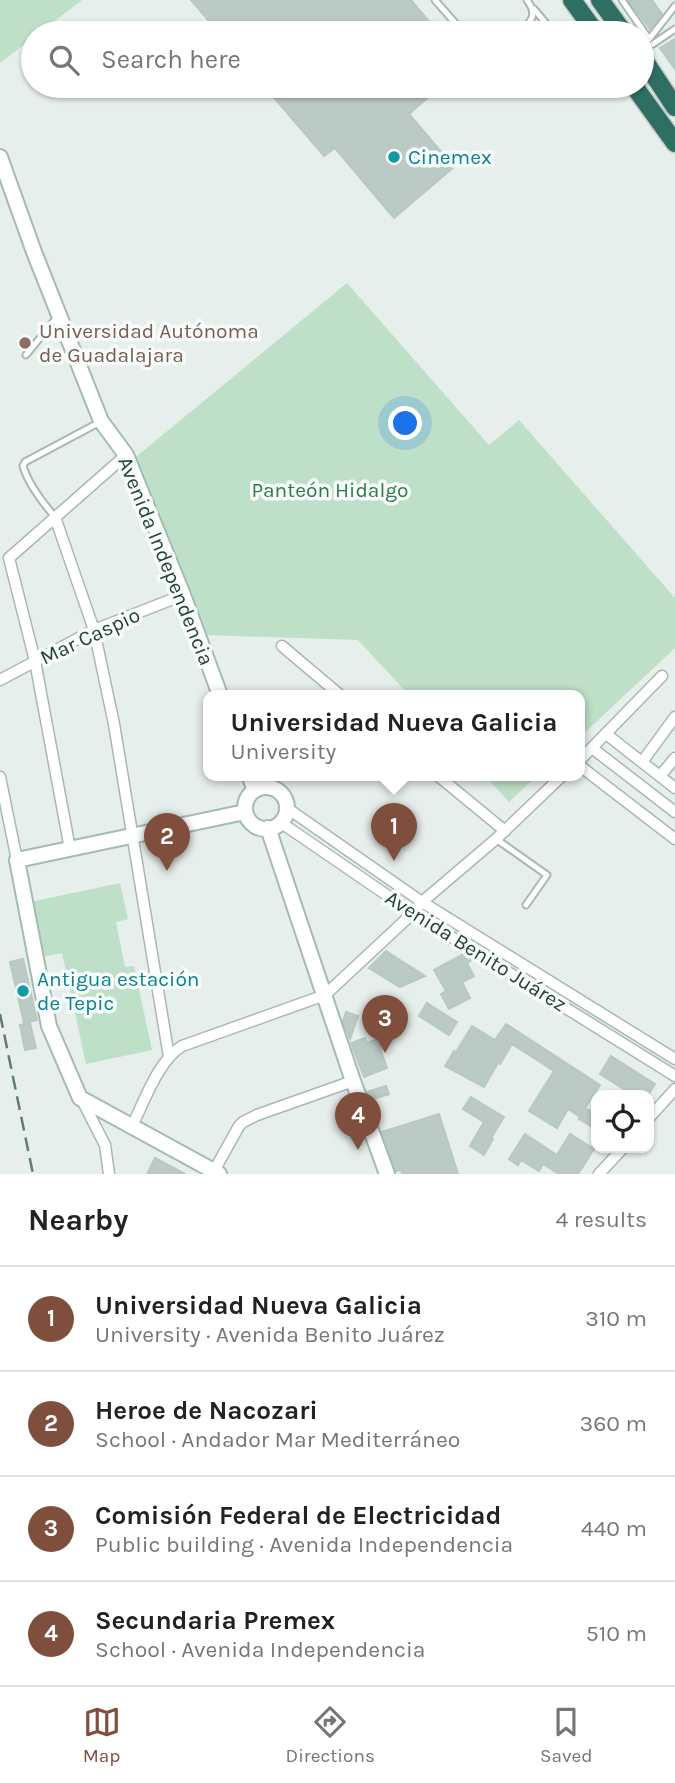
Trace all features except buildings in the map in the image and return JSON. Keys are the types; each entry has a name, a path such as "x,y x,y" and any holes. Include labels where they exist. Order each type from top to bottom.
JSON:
{"highway":[{"path":"572,0 587,21"},
{"path":"589,0 605,21"},
{"path":"600,0 615,21"},
{"path":"654,60 675,107"},
{"path":"643,98 675,143"}],"main road":[{"name":"Avenida Independencia","path":"0,156 34,252 101,421 125,455 183,595 218,690"},
{"path":"251,781 255,790"},
{"path":"267,787 283,796 286,808 285,814 274,825 256,826 245,812 247,799 255,790 267,787"},
{"path":"216,1173 80,1098 48,1026 17,860 245,812"},
{"path":"274,825 325,995 387,1174"}],"street":[{"path":"70,849 34,661 9,558 125,455"},
{"path":"55,517 94,630 114,724 169,1057"},
{"name":"Mar Caspio","path":"0,680 94,630 183,595"},
{"path":"282,646 334,690"},
{"path":"585,754 662,676"},
{"path":"642,762 675,717"},
{"path":"606,734 675,788"},
{"path":"592,748 675,812"},
{"path":"660,776 675,758"},
{"path":"585,771 675,839"},
{"path":"0,776 17,860"},
{"path":"444,781 505,831"},
{"path":"132,1126 161,1068 182,1046 325,995 414,913 422,902 505,831 557,781"},
{"name":"Avenida Benito Juárez","path":"286,808 422,902 675,1059"},
{"name":"Avenida Benito Juárez","path":"274,825 675,1076"},
{"path":"216,1173 243,1122 353,1081"},
{"path":"654,1112 675,1089"},
{"path":"80,1098 105,1145 109,1174"},
{"path":"599,1174 618,1153"}],"lane":[{"path":"435,0 453,21"},
{"path":"622,0 634,21"},
{"path":"528,2 533,16 531,21"},
{"path":"528,2 544,21"},
{"path":"654,37 675,6"},
{"path":"654,42 675,29"},
{"path":"26,355 59,315"},
{"path":"55,517 44,504 23,466 25,462 101,421"},
{"path":"496,839 547,875 526,905"}],"green space":[{"path":"0,0 82,0 55,21 21,21 21,47 0,63"},
{"name":"Panteón Hidalgo","path":"347,283 489,445 519,420 675,598 675,648 585,732 585,690 404,690 358,640 204,635 131,461"},
{"path":"490,781 532,781 509,802"},
{"path":"120,883 128,919 116,922 125,967 134,966 152,1050 86,1064 62,953 37,958 26,903"}],"railway":[{"path":"0,1014 33,1174"}],"place":[{"name":"Cinemex","path":"394,157"},
{"name":"Universidad Autónoma de Guadalajara","path":"25,343"},
{"name":"Universidad Nueva Galicia","path":"394,861"},
{"name":"Heroe de Nacozari","path":"167,871"},
{"name":"Antigua estación de Tepic","path":"23,991"},
{"name":"Comisión Federal de Electricidad","path":"385,1053"},
{"name":"Secundaria Premex","path":"358,1150"}]}
